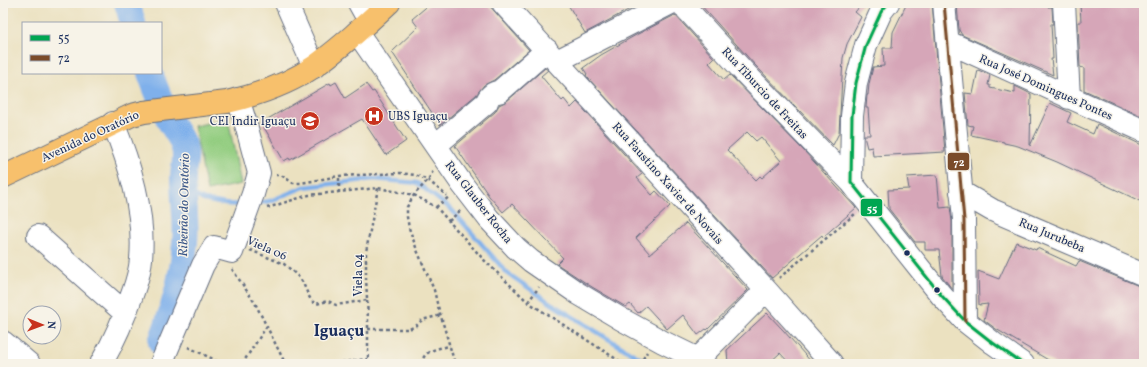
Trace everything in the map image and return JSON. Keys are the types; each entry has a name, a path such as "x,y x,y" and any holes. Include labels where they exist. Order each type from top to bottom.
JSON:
{"main road":[{"name":"Avenida do Oratório","path":"3,177 123,119 144,112 233,101 283,84 314,67 342,45 362,18 389,3"}],"street":[{"path":"286,3 314,67"},
{"name":"Rua Faustino Xavier de Novais","path":"503,3 832,364"},
{"path":"436,145 487,102 488,98 495,92 499,92 552,56 671,3"},
{"name":"Rua Tiburcio de Freitas","path":"681,3 751,79 851,182 941,295 965,321 1023,364"},
{"path":"851,182 852,116 856,83 866,45 881,12 888,3"},
{"path":"944,3 964,220 965,321"},
{"path":"1064,3 1069,98"},
{"name":"Rua Glauber Rocha","path":"362,18 442,155 488,219 516,248 531,261 579,294 620,319 702,361"},
{"name":"Rua José Domingues Pontes","path":"948,42 1144,131"},
{"path":"162,364 203,265 214,247 234,248 259,173 246,121 233,101"},
{"path":"101,364 125,312 137,280 141,260 141,236 138,202 122,145 123,119"},
{"name":"Rua Jurubeba","path":"961,192 992,210 1144,275"},
{"path":"38,236 125,312"},
{"path":"702,361 766,290"},
{"path":"3,342 29,364"}],"path":[{"path":"259,173 281,175 293,182 301,183 339,176 400,173 415,175 428,180 453,201"},
{"path":"338,193 339,176"},
{"path":"428,180 414,195 407,207 407,217 409,228 434,290 455,364"},
{"path":"248,208 309,195 378,188 414,195 436,207 484,260 528,302 624,364"},
{"name":"Viela 04","path":"368,364 366,252 378,188"},
{"path":"436,207 449,197"},
{"path":"766,290 868,204"},
{"path":"449,220 463,208"},
{"path":"234,248 232,270 255,303 283,359 290,364"},
{"name":"Viela 06","path":"234,248 288,267 301,280 312,301 316,304 328,301 336,305 367,300"},
{"path":"528,302 540,285 535,282"},
{"path":"368,329 409,328 416,326 422,320 441,314"},
{"path":"242,364 267,326"},
{"path":"171,343 191,347 221,364"},
{"path":"422,364 422,361 429,352 438,348 450,346"},
{"path":"640,364 644,356"},
{"path":"281,364 283,359"},
{"path":"336,364 368,359"}],"green space":[{"path":"228,119 241,184 207,191 194,126"}],"building":[{"path":"431,3 487,3 529,50 494,80 484,85 476,95 440,125 392,52 418,27 412,19"},
{"path":"567,3 641,3 585,33"},
{"path":"699,3 863,3 855,12 861,17 847,44 843,58 839,133 833,145 755,65"},
{"path":"907,3 932,3 945,152 873,156 872,147 867,148 864,136 870,135 868,108 866,108 869,84 873,67 884,66 883,48 892,48 893,32"},
{"path":"957,3 1048,3 1048,7 1052,7 1053,24 1051,24 1053,59 1051,59 1053,75 962,35 959,30"},
{"path":"1080,3 1144,3 1144,117 1084,90 1084,68 1080,67 1078,22 1081,22"},
{"path":"675,15 714,58 709,63 724,80 730,75 805,152 856,208 772,278 587,77 587,74 583,68 601,55","holes":["747,132 756,141 761,137 781,161 762,178 760,176 756,180 727,150"]},
{"path":"545,68 548,70 541,76 562,101 564,99 571,108 577,102 642,174 637,178 652,195 656,191 670,206 636,238 650,254 686,223 748,290 707,330 706,329 698,335 683,315 667,329 646,306 638,313 630,304 626,307 557,264 563,258 512,204 503,212 489,196 455,146 495,112 499,105 507,101"},
{"path":"978,70 990,75 988,85 990,85 990,88 1015,93 1015,86 1031,94 1030,146 1050,103 1071,113 1067,122 1093,134 1097,124 1144,146 1144,203 1057,162 1018,146 971,135 973,126 968,125 965,93 973,94"},
{"name":"CEI Indir Iguaçu","path":"336,82 345,98 366,84 372,92 374,91 406,141 386,155 362,119 290,160 289,158 284,161 262,124 267,122 266,120 330,83 331,85"},
{"path":"937,175 940,208 950,207 952,221 952,289 942,276 939,250 925,250 925,242 915,242 889,209 888,190 909,189 907,177"},
{"path":"1016,242 1036,250 1037,248 1076,266 1079,261 1144,287 1144,364 1055,364 996,329 984,320 988,304 979,305 978,271 999,279"},
{"path":"767,313 813,364 790,364 780,353 768,364 728,364 727,350"}],"waterway":[{"name":"Ribeirão do Oratório","path":"127,3 133,22"},
{"name":"Ribeirão do Oratório","path":"150,74 168,118 180,138 185,153 183,178 186,226 184,255 177,293 161,342"},
{"path":"257,203 270,201 304,187 374,179 417,183 451,209 507,273 552,304 649,364"},
{"path":"184,190 204,200 225,204 244,205"}],"transit line":[{"name":"55","path":"888,3 881,12 866,45 856,83 852,116 851,182 941,295 965,321 1023,364"},
{"name":"72","path":"944,3 964,220 965,321"}],"place":[{"name":"UBS Iguaçu","path":"374,116"},
{"name":"CEI Indir Iguaçu","path":"310,121"}],"district":[{"name":"Iguaçu","path":"339,330"}]}
